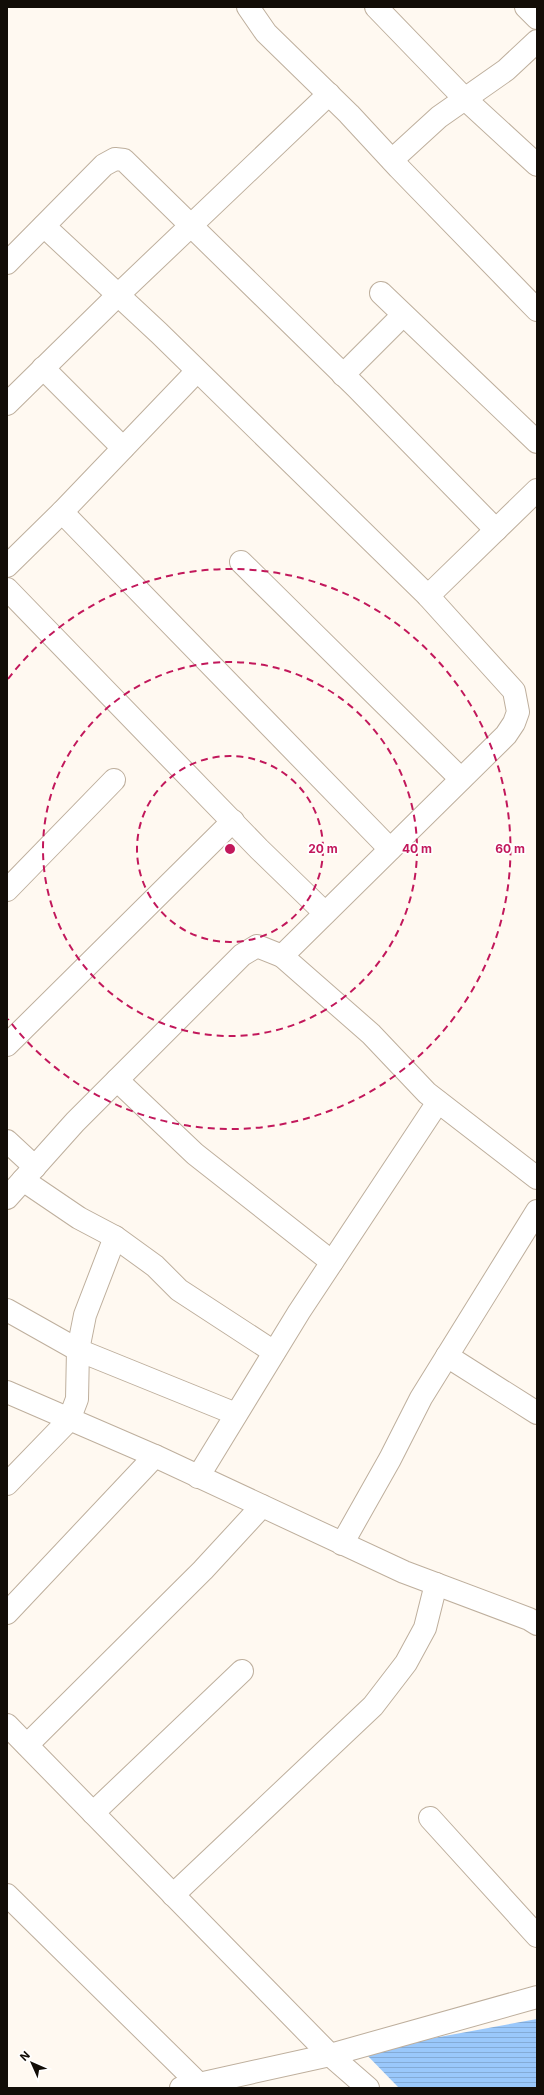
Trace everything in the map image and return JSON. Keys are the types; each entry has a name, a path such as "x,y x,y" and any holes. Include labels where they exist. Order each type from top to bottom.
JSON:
{"street":[{"path":"248,7 266,33 329,94 537,310"},
{"path":"376,7 464,98 537,165"},
{"path":"526,7 537,18"},
{"path":"392,160 440,117 464,98 506,70 537,41"},
{"path":"7,404 118,295 329,94"},
{"path":"7,263 104,165 115,159 124,160 130,164 343,375 496,530"},
{"path":"44,226 197,371 428,596 514,691 518,712 514,723 506,735 282,956"},
{"path":"381,293 537,442"},
{"path":"343,375 403,315"},
{"path":"43,368 123,448"},
{"path":"7,566 62,512 197,371"},
{"path":"428,596 537,490"},
{"path":"62,512 390,849"},
{"path":"241,562 461,779"},
{"path":"7,589 61,647 150,735 232,821 325,913"},
{"path":"7,890 114,780"},
{"path":"7,1045 232,821"},
{"path":"7,1198 75,1122 242,955 257,946 282,956 371,1034 438,1102 537,1178"},
{"path":"117,1080 195,1154 332,1262"},
{"path":"198,1477 274,1352 438,1102"},
{"path":"7,1140 29,1173 79,1218 115,1237 155,1266 179,1290 225,1322 274,1352"},
{"path":"342,1544 390,1459 421,1398 537,1211"},
{"path":"7,1484 69,1420 77,1399 78,1350 85,1315 115,1237"},
{"path":"7,1310 78,1350 236,1414"},
{"path":"447,1356 537,1413"},
{"path":"7,1392 155,1456 404,1572 529,1619 537,1624"},
{"path":"7,1613 155,1456"},
{"path":"27,1745 203,1570 262,1506"},
{"path":"173,1894 373,1706 406,1663 417,1642 424,1628 436,1584"},
{"path":"93,1813 242,1671"},
{"path":"7,1725 330,2055 368,2088"},
{"path":"430,1818 537,1936"},
{"path":"7,1895 190,2086 330,2055 537,1997"}],"water":[{"path":"537,2019 537,2088 399,2088 363,2051"}]}
